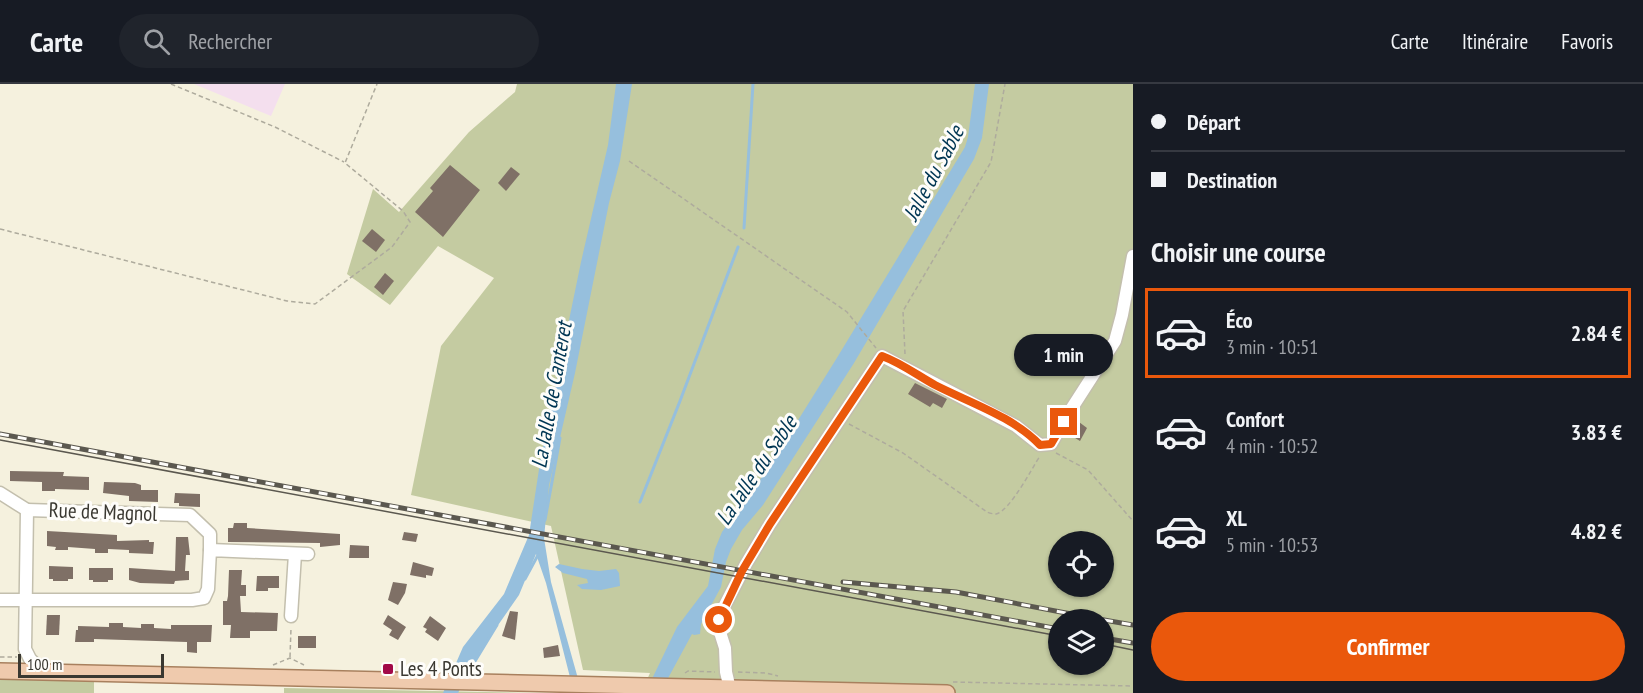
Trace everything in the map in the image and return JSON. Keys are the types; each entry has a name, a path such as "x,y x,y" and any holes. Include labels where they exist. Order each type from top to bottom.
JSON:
{"main road":[{"path":"6,671 947,693"}],"street":[{"path":"730,689 726,672 725,648 719,629 722,611 770,524 882,356 1016,426 1040,445 1051,448 1051,444 1070,411 1115,341 1133,256"},
{"path":"0,493 27,510"},
{"name":"Rue de Magnol","path":"6,671 25,649 27,510 190,515 210,534 208,589 204,598 26,601"},
{"path":"210,550 302,554 291,616"},
{"path":"0,600 26,601"},
{"path":"25,649 30,659 43,672"}],"path":[{"path":"0,229 287,301 315,304 392,247 410,222 403,211 345,163 275,127 171,84"},
{"path":"345,163 377,84"},
{"path":"906,367 903,312 991,162 1005,84"},
{"path":"628,161 847,312 882,356"},
{"path":"836,423 855,426 903,453 993,514 1007,507 1051,448 1088,470 1133,521"},
{"path":"290,658 291,616"},
{"path":"682,674 688,671 710,672"}],"shaded area":[{"path":"194,84 285,84 271,116"}],"green space":[{"path":"517,84 1133,84 1133,693 641,693 650,673 583,670 551,526 411,495 441,346 494,278 438,246 390,305 347,274 373,189 399,212 469,132 515,92"},
{"path":"0,677 94,679 94,693 0,693"},
{"path":"284,688 530,693 284,693"}],"water":[{"path":"616,84 632,84 620,161 549,485 544,538 551,582 582,693 574,693 546,583 536,554 519,595 480,651 458,693 443,693 463,647 504,594 529,535 541,456 608,145"},
{"path":"975,84 989,84 982,138 974,159 854,363 763,505 742,530 731,549 721,587 701,624 700,634 692,634 660,693 651,681 677,627 708,586 715,549 722,532 765,473 965,147"},
{"path":"559,564 599,571 616,569 619,573 620,586 601,590 582,589 577,585 588,583 587,579 563,573 555,567"}],"building":[{"path":"450,165 480,190 443,237 415,212 433,191 430,188"},
{"path":"511,167 520,174 506,191 498,183"},
{"path":"372,229 385,240 376,252 362,241"},
{"path":"385,273 394,281 383,295 374,287"},
{"path":"915,383 947,399 942,408 933,403 930,407 908,394"},
{"path":"1075,419 1087,428 1080,441 1067,433"},
{"path":"10,471 64,472 63,476 89,477 89,490 42,491 42,482 10,481"},
{"path":"104,482 135,483 141,485 141,490 158,490 158,502 129,501 129,496 103,493"},
{"path":"175,493 200,494 200,507 179,506 179,503 174,503"},
{"path":"234,523 247,523 247,528 340,534 340,545 320,547 320,543 228,542 228,528 233,528"},
{"path":"47,531 117,535 117,541 149,540 149,542 154,542 153,554 108,549 108,553 95,553 95,549 68,547 68,550 55,550 56,547 47,546"},
{"path":"404,532 418,534 416,542 402,540"},
{"path":"176,537 188,537 190,555 186,555 185,571 189,571 189,580 175,581 174,584 140,583 129,580 129,568 175,571"},
{"path":"350,545 369,546 369,558 349,558"},
{"path":"413,562 434,568 432,576 426,575 426,578 410,575"},
{"path":"49,566 73,567 73,579 53,581 49,579"},
{"path":"89,568 113,568 113,580 93,582 89,580"},
{"path":"229,570 242,570 241,585 246,585 246,596 240,596 241,612 278,613 277,631 250,631 250,638 230,638 231,625 223,625 223,601 227,601 228,596"},
{"path":"257,576 279,576 279,588 256,591"},
{"path":"393,582 407,584 398,605 388,600"},
{"path":"510,611 518,612 515,640 502,636"},
{"path":"47,615 60,615 59,635 46,635"},
{"path":"388,615 406,627 398,640 389,635 392,630 383,624"},
{"path":"430,616 446,628 438,641 425,632 427,629 423,627"},
{"path":"109,623 123,623 123,627 141,628 141,624 154,624 154,628 171,629 171,625 212,625 211,642 197,642 197,653 187,652 187,642 94,639 94,642 75,642 78,626 109,627"},
{"path":"298,636 316,636 316,648 298,648"},
{"path":"558,645 560,656 544,658 543,648"}],"waterway":[{"path":"744,228 753,84"},
{"path":"640,502 738,247"},
{"name":"La Jalle de Canteret","path":"545,520 560,438"},
{"name":"La Jalle de Canteret","path":"525,579 538,555"},
{"name":"La Jalle de Canteret","path":"466,676 497,625"}],"tram line":[{"path":"0,440 1048,634"},
{"path":"1114,646 1133,650"}],"railway":[{"path":"0,434 1048,627"},
{"path":"843,582 956,592 1048,610"},
{"path":"1114,622 1133,625"},
{"path":"1114,640 1133,643"}],"place":[{"name":"Les 4 Ponts","path":"388,669"}],"route":[{"path":"719,620 742,571 770,524 882,356 894,360 932,383 1016,426 1040,445 1051,444 1064,422"}],"water label":[{"name":"Jalle du Sable","path":"933,173"},
{"name":"La Jalle du Sable","path":"756,470"}]}
